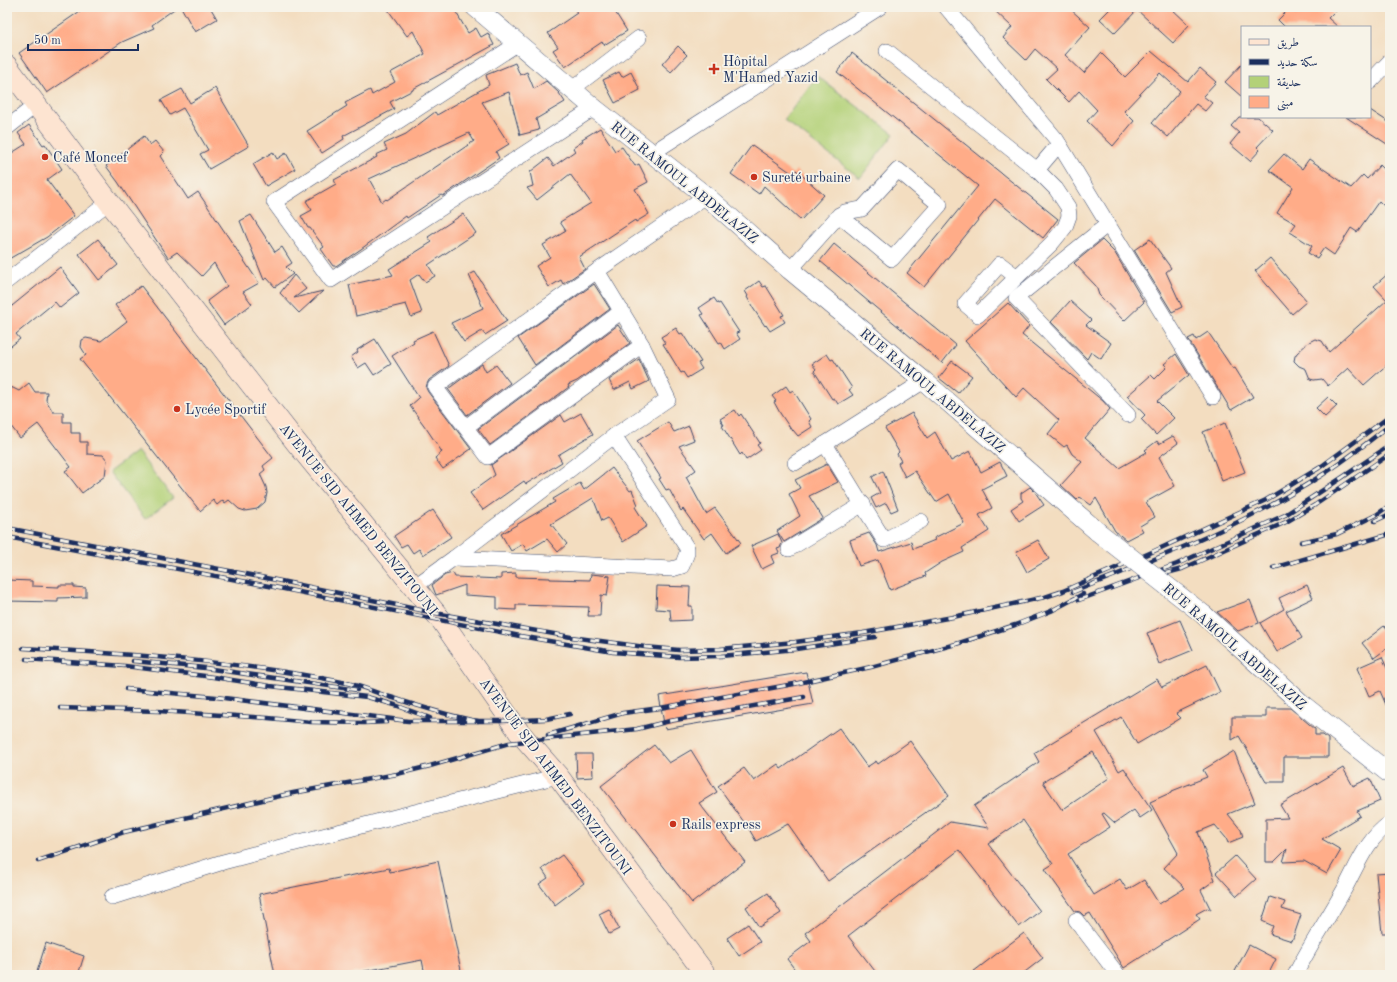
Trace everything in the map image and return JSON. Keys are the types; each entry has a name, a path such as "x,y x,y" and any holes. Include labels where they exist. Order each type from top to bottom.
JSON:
{"main road":[{"name":"AVENUE SID AHMED BENZITOUNI","path":"7,66 109,202 295,441 442,621 519,732 558,776 706,975"}],"street":[{"name":"RUE RAMOUL ABDELAZIZ","path":"475,7 594,108 706,196 790,270 924,380 1098,532 1204,615 1303,704 1390,774"},
{"path":"652,153 880,7"},
{"path":"946,7 1059,144 1213,397"},
{"path":"572,89 639,38"},
{"path":"517,44 274,202 331,280 594,108"},
{"path":"887,51 1037,170 1068,207 1069,216 1060,235 1017,277"},
{"path":"1371,81 1390,61"},
{"path":"7,128 37,104"},
{"path":"1037,170 1059,144"},
{"path":"790,270 839,215 845,212 862,209 898,170 940,205 892,259 839,215"},
{"path":"642,345 488,457 435,387 706,196"},
{"path":"7,281 109,202"},
{"path":"1108,224 1016,298 1128,415"},
{"path":"414,587 614,436 668,399 642,345 598,271"},
{"path":"466,427 622,311"},
{"path":"795,463 924,380"},
{"path":"454,558 672,569 682,566 687,553 687,548 614,436"},
{"path":"825,444 884,540 921,521"},
{"path":"789,549 862,504"},
{"path":"112,896 223,862 558,776"},
{"path":"1295,975 1306,953 1346,888 1367,846 1383,828 1390,823"},
{"path":"1076,920 1118,975"}],"green space":[{"path":"817,76 894,134 860,178 784,120"},
{"path":"137,451 173,498 145,519 109,472"}],"building":[{"path":"86,7 177,7 152,25 154,28 122,42 47,93 19,53"},
{"path":"181,7 210,7 217,19 195,32"},
{"path":"386,7 453,7 468,33 476,28 481,37 488,33 494,45 390,102 394,109 343,136 344,139 322,153 307,131 347,106 345,103 370,90 372,95 395,82 390,73 425,54 413,31 407,36"},
{"path":"574,7 612,7 627,31 604,45 602,42 565,67 553,50 558,47 548,33 577,13"},
{"path":"991,7 1068,7 1090,27 1065,55 1084,73 1101,53 1125,77 1151,51 1188,82 1200,68 1216,82 1203,96 1212,103 1205,111 1196,104 1168,137 1152,123 1180,91 1160,73 1124,111 1134,121 1113,146 1087,121 1097,110 1079,91 1069,102 1046,79 1057,69 1035,49 1026,60 1003,38 1012,27"},
{"path":"1112,7 1170,7 1189,25 1173,43 1137,10 1115,33 1100,19"},
{"path":"1302,7 1339,7 1328,18 1337,26 1284,26 1278,20 1290,8 1296,13"},
{"path":"678,46 687,55 671,72 662,64"},
{"path":"852,53 1058,219 1043,238 995,199 924,287 907,273 978,186 837,72"},
{"path":"515,63 520,75 527,72 534,89 546,81 559,93 565,102 536,119 539,130 520,135 509,92 482,102 509,144 496,152 499,158 443,196 441,195 407,218 406,216 361,249 336,266 333,266 321,249 324,247 310,228 308,228 301,216 312,210 306,201 336,184 334,180 387,150 384,144 406,134 435,112 437,115 489,85 486,75","holes":["469,133 474,141 382,202 369,179"]},
{"path":"1241,65 1241,96 1225,82"},
{"path":"619,72 622,77 631,72 640,90 615,103 603,80"},
{"path":"215,88 249,146 209,169 200,154 208,150 183,108 170,115 161,100 182,89 190,103"},
{"path":"1371,111 1390,123 1390,146 1348,118 1371,118"},
{"path":"1239,117 1259,118 1273,130 1257,147 1260,150 1250,161 1230,144 1239,133 1231,126"},
{"path":"29,125 43,145 45,144 62,169 47,180 74,216 47,237 7,260 7,156 26,144 18,133"},
{"path":"600,128 615,151 622,147 635,166 639,164 648,182 635,189 649,214 636,222 635,220 579,257 585,269 563,284 561,280 549,287 536,266 550,257 543,245 566,231 560,222 591,203 570,174 537,200 527,188 533,186 530,172 548,158 554,166 575,151 573,148 583,141 582,139"},
{"path":"144,136 150,145 155,141 164,152 160,156 188,199 198,192 259,283 243,292 252,304 224,325 207,301 227,286 214,263 202,276 177,252 168,258 106,166"},
{"path":"752,145 793,174 796,170 824,195 801,220 764,186 759,194 731,174"},
{"path":"273,152 277,159 286,153 295,169 266,186 253,164"},
{"path":"1284,154 1302,169 1309,159 1351,188 1363,175 1367,179 1380,165 1390,175 1390,212 1379,201 1357,232 1351,228 1334,255 1324,248 1317,258 1308,253 1312,246 1290,232 1296,224 1277,213 1293,187 1269,170"},
{"path":"463,214 476,233 428,265 435,276 425,282 419,274 410,280 422,313 411,317 406,304 356,316 349,285 393,275 389,269 432,242 428,237"},
{"path":"251,215 275,252 282,247 292,263 286,267 293,274 275,287 267,278 264,280 240,221"},
{"path":"98,239 118,265 99,280 79,254"},
{"path":"1150,239 1171,268 1166,272 1182,307 1172,312 1134,250"},
{"path":"1102,240 1115,253 1144,302 1124,321 1099,295 1096,286 1074,263"},
{"path":"834,244 956,345 942,363 820,261"},
{"path":"1270,258 1307,301 1292,314 1255,271"},
{"path":"60,267 79,293 60,308 55,302 16,334 20,339 7,349 7,310"},
{"path":"475,272 507,321 485,335 482,331 464,342 451,323 483,308 469,275"},
{"path":"1390,272 1390,362 1364,385 1348,368 1328,386 1322,379 1310,379 1306,369 1299,366 1294,361 1297,353 1309,342 1315,339 1322,341 1329,352 1387,300 1374,286"},
{"path":"294,275 306,289 294,298 323,291 299,313 280,293"},
{"path":"759,281 763,287 766,286 784,315 781,316 785,322 770,331 753,308 745,291"},
{"path":"594,284 610,309 535,365 518,338"},
{"name":"Lycée Sportif","path":"141,286 273,458 263,466 265,470 260,474 267,493 265,502 257,509 245,511 239,509 229,500 225,503 223,500 217,505 213,500 200,511 80,359 86,355 81,347 82,340 86,338 101,341 127,321 115,305"},
{"path":"714,298 718,304 720,303 739,332 736,333 740,339 725,349 721,342 719,343 701,315 703,314 699,308"},
{"path":"1070,301 1091,320 1086,325 1111,343 1101,359 1091,352 1087,359 1051,322"},
{"path":"1008,303 1029,326 1022,335 1103,401 1110,409 1085,438 1119,468 1147,452 1145,450 1157,441 1159,444 1173,436 1178,443 1159,457 1175,486 1146,502 1155,517 1140,526 1143,531 1126,540 1115,531 1096,498 1091,505 1080,497 1077,500 1061,485 1082,462 1072,454 1067,445 1064,447 1048,434 1059,420 1024,388 1016,397 965,341"},
{"path":"618,325 630,343 577,381 568,385 569,387 490,445 478,429"},
{"path":"676,328 680,334 682,333 701,362 698,363 702,369 687,378 683,372 681,373 663,344 665,343 661,337"},
{"path":"433,331 449,366 429,380 426,388 471,449 443,469 435,458 442,452 410,406 419,398 392,356 414,342 413,340"},
{"path":"1208,332 1233,369 1235,368 1253,397 1231,410 1188,339 1194,336 1196,340"},
{"path":"375,339 391,364 374,375 366,363 358,368 351,357 358,352 357,350"},
{"path":"827,354 831,360 833,359 852,388 849,390 853,395 838,404 834,398 832,399 814,371 816,369 812,364"},
{"path":"1176,354 1189,375 1157,401 1174,418 1156,435 1141,419 1145,415 1127,396 1151,375 1155,379 1167,367 1164,364"},
{"path":"639,359 649,381 633,389 630,382 614,390 609,380"},
{"path":"952,361 972,376 958,393 939,378"},
{"path":"482,364 486,372 496,365 510,383 467,415 448,389"},
{"path":"29,383 35,392 47,392 46,400 53,412 63,412 63,422 71,422 71,433 80,433 80,442 87,442 87,454 103,455 107,460 105,476 82,493 65,471 71,467 38,424 20,438 7,421 7,398 9,397 11,387 19,391"},
{"path":"786,386 790,392 793,390 811,419 809,421 812,427 798,436 793,430 792,431 780,413 774,402 776,401 772,396"},
{"path":"1328,397 1337,406 1325,417 1316,408"},
{"path":"735,410 739,416 741,414 760,443 757,445 761,450 746,460 742,453 740,455 722,426 724,425 720,419"},
{"path":"581,413 593,434 558,455 562,462 526,484 524,481 483,510 470,493 495,475 491,465 561,415 565,422"},
{"path":"912,413 927,438 935,432 951,461 970,451 981,472 1000,462 1007,476 982,489 992,508 979,515 989,531 962,548 964,552 942,562 925,573 926,576 890,590 878,560 859,566 850,540 869,533 877,545 879,552 911,542 913,549 935,540 934,538 964,523 949,494 936,502 915,471 905,477 898,463 901,461 897,454 899,452 885,428"},
{"path":"668,422 674,432 689,426 694,440 679,446 696,470 686,477 706,514 715,508 741,543 726,553 712,533 704,539 683,509 681,511 669,489 666,490 659,479 661,478 637,441"},
{"path":"1225,423 1245,472 1222,481 1203,432"},
{"path":"827,464 838,482 809,496 823,518 784,542 777,531 800,516 789,494 800,488 795,480"},
{"path":"612,468 630,491 632,490 638,505 635,507 647,526 623,542 608,518 602,521 593,498 551,524 567,544 558,552 547,539 527,551 523,544 511,551 501,534 555,502 553,499 580,483 584,490"},
{"path":"883,471 898,509 891,512 886,503 876,508 871,498 880,493 872,477"},
{"path":"1030,487 1044,505 1019,521 1011,509 1023,501 1021,498 1021,493"},
{"path":"433,510 451,537 423,555 419,549 413,553 407,544 401,547 394,536"},
{"path":"778,534 782,543 780,548 777,549 779,553 771,556 774,563 762,569 751,546"},
{"path":"1038,540 1049,559 1027,572 1016,552"},
{"path":"453,573 455,577 501,579 501,574 516,573 516,577 550,579 590,580 591,574 610,576 607,596 601,595 600,616 588,616 589,607 516,605 516,610 497,609 497,597 465,595 465,585 436,595 432,585 445,575"},
{"path":"7,580 32,581 32,586 59,587 59,585 74,585 74,587 86,588 86,597 58,598 58,602 7,601"},
{"path":"1307,585 1313,598 1286,611 1302,638 1277,652 1260,623 1284,609 1279,598"},
{"path":"657,586 690,587 689,606 692,606 692,620 671,621 670,610 656,609"},
{"path":"1250,600 1259,623 1238,631 1217,612"},
{"path":"1180,620 1193,650 1159,664 1147,633"},
{"path":"1384,626 1390,633 1390,646 1374,658 1362,643"},
{"path":"1382,657 1390,675 1390,714 1380,691 1369,696 1357,668"},
{"path":"1207,665 1220,692 1176,713 1181,718 1137,744 1121,717 1096,732 1119,771 1124,768 1152,810 1140,818 1134,810 1115,823 1104,813 1102,814 1110,827 1068,854 1094,895 1120,879 1127,890 1144,880 1159,904 1185,888 1164,868 1178,853 1150,802 1172,791 1207,777 1203,770 1234,751 1255,803 1228,814 1241,830 1243,837 1228,843 1226,838 1215,825 1198,832 1215,880 1201,890 1211,910 1207,908 1196,914 1200,919 1124,968 1090,913 1084,916 1080,912 1075,911 1045,869 1053,864 1023,820 988,844 1040,911 1019,927 959,850 848,936 878,975 799,975 787,959 811,941 805,933 950,822 989,828 974,806 1039,762 1034,753 1157,679 1162,687","holes":["1093,752 1109,778 1062,810 1043,782"]},
{"path":"806,672 813,704 665,729 659,696"},
{"path":"1266,708 1290,708 1315,729 1315,735 1323,735 1328,739 1328,757 1284,757 1284,782 1266,782 1239,736 1232,740 1232,717 1266,717"},
{"path":"839,728 867,767 876,761 878,764 910,741 949,796 828,881 788,824 756,841 718,786 744,768 754,781 778,764 781,769"},
{"name":"Rails express","path":"654,745 669,763 691,750 717,792 699,803 745,862 692,903 601,786"},
{"path":"576,754 592,754 593,777 577,778"},
{"path":"1343,768 1353,786 1370,778 1380,801 1357,811 1360,816 1322,839 1341,850 1327,874 1304,861 1283,862 1287,849 1274,862 1266,862 1266,819 1288,818 1280,805"},
{"path":"562,855 584,883 555,905 539,884 548,878 542,869"},
{"path":"1235,856 1256,879 1237,896 1216,873"},
{"path":"438,861 462,975 425,975 422,960 345,975 275,975 259,894 389,868 390,872"},
{"path":"1390,873 1390,933 1382,933 1376,874"},
{"path":"768,893 781,913 759,927 746,907"},
{"path":"1270,897 1285,902 1282,909 1301,915 1292,941 1270,934 1273,926 1262,921"},
{"path":"609,909 619,929 609,934 599,914"},
{"path":"748,924 760,942 739,956 727,938"},
{"path":"1024,933 1043,958 1021,975 969,975"},
{"path":"46,943 84,956 78,975 36,975"},
{"path":"1249,945 1276,959 1268,975 1233,975"}],"railway":[{"path":"7,528 276,580 435,613 571,637 679,650 720,649 795,642 863,633 953,617 1045,597 1063,591 1266,500 1319,468 1390,416"},
{"path":"1073,592 1200,540 1263,510 1331,469 1390,425"},
{"path":"1079,600 1177,564 1285,515 1390,445"},
{"path":"1163,574 1182,569 1286,522 1315,505 1390,454"},
{"path":"1301,542 1337,534 1376,515 1390,505"},
{"path":"1375,521 1390,514"},
{"path":"1273,568 1390,534"},
{"path":"7,537 274,587 520,636 613,652 679,657 721,656 796,649 875,637"},
{"path":"548,735 623,713 660,708 794,684 871,667 956,644 1015,625 1051,611 1083,594"},
{"path":"23,648 183,659 303,675 354,685 434,710 478,721"},
{"path":"26,659 125,666 270,686 367,697 395,705 430,718"},
{"path":"133,661 205,668 357,690"},
{"path":"126,689 216,697 408,721 501,721 546,719 570,714"},
{"path":"38,861 124,832 293,793 397,774 509,743 637,729 670,721 804,697"},
{"path":"60,708 158,711 311,722 387,722"}],"place":[{"name":"Hôpital M'Hamed Yazid","path":"714,69"},
{"name":"Café Moncef","path":"45,157"},
{"name":"Sureté urbaine","path":"754,177"},
{"name":"Lycée Sportif","path":"177,409"},
{"name":"Rails express","path":"673,824"}]}
